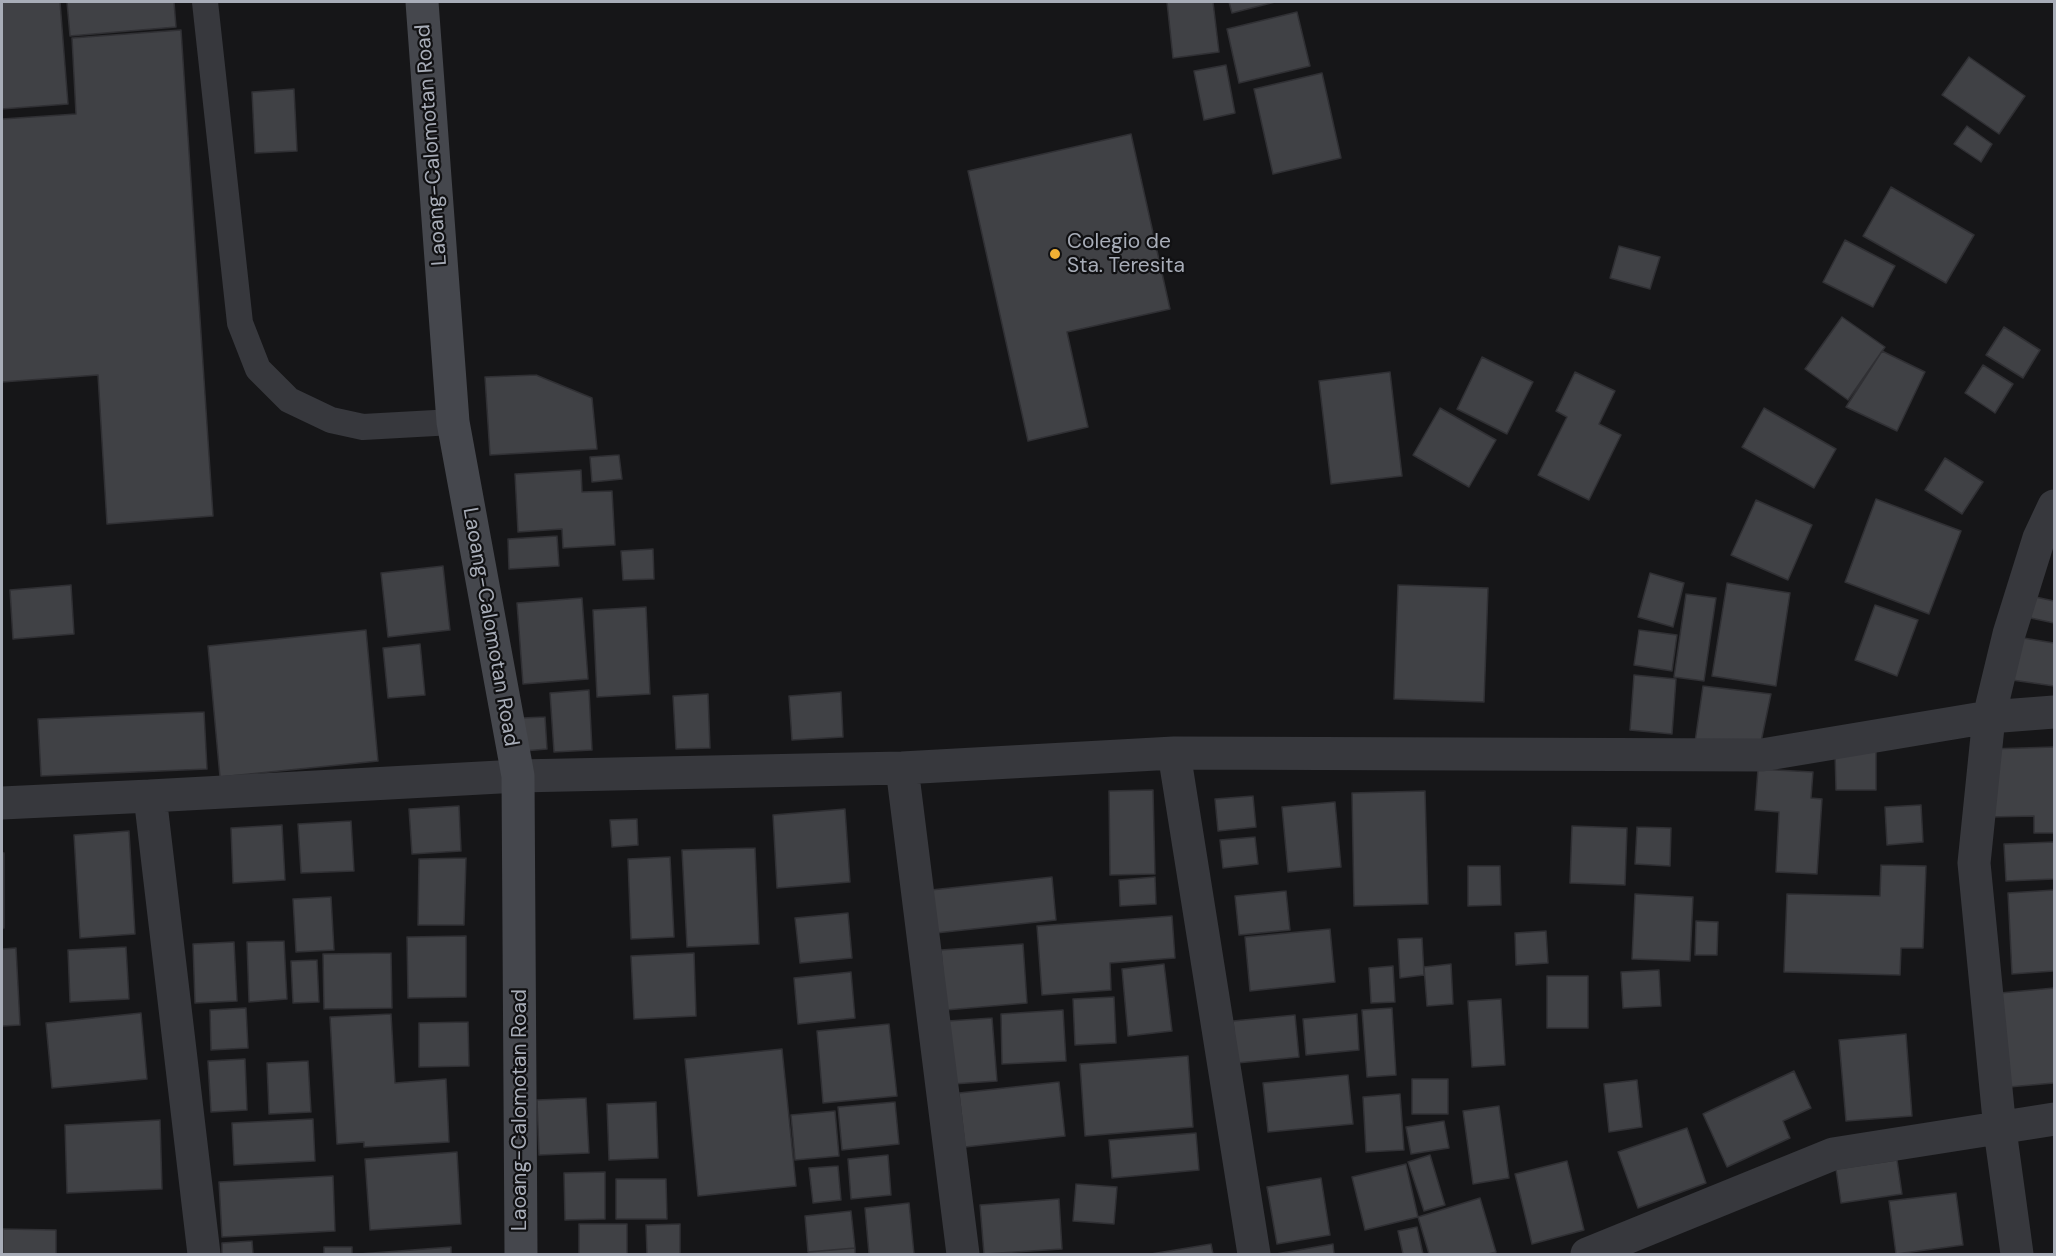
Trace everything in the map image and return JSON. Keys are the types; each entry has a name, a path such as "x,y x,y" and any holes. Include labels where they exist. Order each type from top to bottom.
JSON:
{"main road":[{"name":"Laoang-Calomotan Road","path":"422,2 453,422 518,776 521,1254"}],"street":[{"path":"2017,1254 2000,1130 1974,863 1989,717 2009,634 2039,538 2055,506"},
{"path":"2,803 518,776 903,768 1174,753 1762,755 1989,717 2055,712"},
{"path":"1174,753 1254,1254"},
{"path":"903,768 963,1254"},
{"path":"150,796 204,1254"},
{"path":"1587,1254 1833,1154 2000,1130 2055,1119"}],"lane":[{"path":"205,2 240,323 258,369 289,400 331,420 363,427 453,422"}],"building":[{"path":"2,2 60,2 68,104 2,109"},
{"path":"67,2 174,2 176,27 70,36"},
{"path":"1167,2 1213,2 1219,52 1173,58"},
{"path":"1229,2 1275,2 1232,13"},
{"path":"1297,12 1310,66 1239,83 1227,29"},
{"path":"181,30 213,516 107,524 98,375 2,382 2,119 76,114 72,38"},
{"path":"1969,57 2025,96 1999,134 1942,95"},
{"path":"1226,65 1235,113 1204,120 1194,71"},
{"path":"1322,73 1341,158 1273,174 1254,89"},
{"path":"294,89 297,151 255,153 252,92"},
{"path":"1967,126 1992,144 1981,162 1954,144"},
{"path":"1131,134 1170,309 1067,332 1088,427 1028,441 968,171"},
{"path":"1891,187 1974,235 1946,283 1863,236"},
{"path":"1845,240 1895,266 1873,307 1823,282"},
{"path":"1619,246 1660,257 1650,289 1610,278"},
{"path":"1842,317 1885,347 1848,400 1805,369"},
{"path":"2004,327 2040,350 2023,378 1986,355"},
{"path":"1882,351 1925,372 1897,431 1846,407"},
{"path":"1482,357 1533,382 1507,434 1457,409"},
{"path":"1983,365 2013,384 1995,413 1965,393"},
{"path":"1390,372 1402,476 1331,484 1319,381"},
{"path":"1575,372 1615,391 1599,424 1621,435 1589,500 1538,475 1567,417 1556,411"},
{"path":"536,375 592,398 597,449 490,455 485,377"},
{"path":"1440,408 1496,440 1469,487 1413,455"},
{"path":"1764,408 1836,449 1814,488 1742,447"},
{"path":"619,455 622,479 592,482 590,457"},
{"path":"1945,458 1983,482 1962,514 1925,490"},
{"path":"581,470 582,492 612,491 615,545 563,548 562,529 518,532 515,474"},
{"path":"1876,499 1961,531 1929,614 1845,582"},
{"path":"1756,500 1812,525 1788,580 1731,555"},
{"path":"557,536 559,566 509,569 508,539"},
{"path":"653,549 654,579 623,580 621,551"},
{"path":"443,566 450,630 388,637 381,573"},
{"path":"1650,573 1684,583 1673,627 1638,617"},
{"path":"1727,583 1790,593 1776,686 1712,676"},
{"path":"71,585 74,634 13,639 10,590"},
{"path":"1398,585 1488,588 1484,702 1394,699"},
{"path":"1686,594 1716,598 1704,681 1674,677"},
{"path":"2031,596 2054,601 2054,623 2026,617"},
{"path":"582,598 588,679 523,684 517,603"},
{"path":"1875,605 1918,620 1897,676 1855,660"},
{"path":"646,607 650,694 597,697 593,610"},
{"path":"366,630 378,761 220,777 208,646"},
{"path":"1639,630 1677,635 1672,671 1634,665"},
{"path":"2011,636 2054,643 2054,686 2005,679"},
{"path":"420,644 425,695 388,698 383,648"},
{"path":"1634,675 1676,679 1672,734 1630,730"},
{"path":"1703,686 1771,694 1761,742 1695,742"},
{"path":"589,690 592,750 554,752 550,693"},
{"path":"841,692 843,737 792,740 789,696"},
{"path":"708,694 710,748 676,749 673,696"},
{"path":"204,712 207,769 41,776 38,719"},
{"path":"545,717 547,749 524,751 522,718"},
{"path":"2054,747 2054,833 2034,833 2034,816 1990,817 1988,749"},
{"path":"1876,751 1876,790 1836,790 1835,752"},
{"path":"1758,769 1813,772 1811,798 1822,799 1817,874 1776,872 1779,812 1755,810"},
{"path":"1153,790 1155,874 1110,875 1109,791"},
{"path":"1425,791 1428,904 1354,906 1352,793"},
{"path":"1253,796 1256,827 1218,831 1215,799"},
{"path":"1335,802 1341,867 1288,872 1282,807"},
{"path":"1921,805 1923,842 1887,845 1885,807"},
{"path":"459,806 461,851 412,854 409,809"},
{"path":"845,809 850,882 777,888 773,815"},
{"path":"637,819 638,845 612,847 610,820"},
{"path":"351,821 354,871 301,873 298,824"},
{"path":"282,825 285,880 233,883 231,828"},
{"path":"1572,826 1627,828 1625,885 1570,883"},
{"path":"1637,827 1671,828 1670,866 1635,864"},
{"path":"129,831 135,934 80,938 74,835"},
{"path":"1255,837 1258,864 1223,868 1220,840"},
{"path":"2054,842 2054,879 2006,881 2004,844"},
{"path":"755,848 759,944 687,947 682,850"},
{"path":"2,853 4,853 4,928 2,928"},
{"path":"670,857 674,937 631,939 628,859"},
{"path":"466,858 464,925 418,925 419,859"},
{"path":"1881,865 1926,866 1923,948 1901,948 1900,975 1784,972 1787,894 1880,896"},
{"path":"1468,866 1500,866 1501,905 1468,906"},
{"path":"1052,877 1056,920 936,933 931,890"},
{"path":"1155,877 1156,904 1120,906 1119,880"},
{"path":"2054,890 2054,971 2012,974 2008,893"},
{"path":"1286,891 1290,930 1239,935 1235,896"},
{"path":"1635,894 1693,897 1690,961 1632,959"},
{"path":"331,897 334,950 296,952 293,899"},
{"path":"848,913 852,958 800,963 795,918"},
{"path":"1172,916 1175,958 1110,963 1111,990 1042,995 1037,926"},
{"path":"1696,921 1718,922 1717,955 1695,955"},
{"path":"1330,929 1335,982 1250,991 1245,937"},
{"path":"1546,931 1548,963 1516,965 1515,933"},
{"path":"466,936 466,997 408,998 407,937"},
{"path":"1422,938 1424,975 1400,978 1398,939"},
{"path":"284,941 287,999 249,1002 247,942"},
{"path":"234,942 237,1001 195,1003 193,944"},
{"path":"1023,944 1027,1003 946,1010 941,950"},
{"path":"126,947 129,999 70,1002 68,950"},
{"path":"16,948 20,1025 2,1026 2,949"},
{"path":"391,953 392,1008 324,1009 323,954"},
{"path":"694,953 696,1016 634,1019 631,956"},
{"path":"317,960 319,1002 293,1003 291,961"},
{"path":"1164,964 1172,1031 1128,1036 1122,969"},
{"path":"1451,964 1453,1004 1427,1006 1424,967"},
{"path":"1393,966 1395,1002 1371,1003 1369,968"},
{"path":"1659,970 1661,1006 1623,1008 1621,972"},
{"path":"851,972 855,1018 798,1024 794,978"},
{"path":"1547,976 1588,976 1588,1028 1547,1028"},
{"path":"2054,988 2054,1083 2009,1087 2000,993"},
{"path":"1114,997 1116,1043 1075,1045 1073,999"},
{"path":"1501,999 1505,1065 1472,1067 1468,1001"},
{"path":"246,1008 248,1048 211,1050 210,1010"},
{"path":"1392,1008 1396,1075 1367,1077 1362,1010"},
{"path":"1063,1010 1066,1061 1002,1064 1001,1014"},
{"path":"141,1013 147,1079 52,1088 46,1023"},
{"path":"391,1014 395,1083 446,1079 449,1142 364,1147 364,1142 337,1144 330,1017"},
{"path":"1357,1014 1359,1050 1306,1055 1303,1019"},
{"path":"1295,1015 1299,1057 1237,1063 1233,1021"},
{"path":"992,1018 997,1081 953,1084 948,1021"},
{"path":"468,1022 469,1066 419,1067 419,1023"},
{"path":"889,1024 897,1096 823,1103 817,1031"},
{"path":"1906,1034 1912,1116 1846,1121 1839,1040"},
{"path":"782,1049 796,1186 698,1196 685,1059"},
{"path":"1188,1056 1193,1127 1085,1136 1080,1064"},
{"path":"245,1059 247,1110 211,1112 208,1061"},
{"path":"308,1061 311,1112 269,1114 267,1063"},
{"path":"1794,1071 1811,1108 1783,1121 1790,1138 1727,1167 1703,1114"},
{"path":"1348,1075 1353,1124 1268,1132 1263,1083"},
{"path":"1412,1079 1448,1079 1448,1114 1412,1114"},
{"path":"1637,1080 1642,1127 1609,1132 1604,1084"},
{"path":"1059,1082 1065,1136 965,1147 959,1093"},
{"path":"1400,1094 1404,1150 1366,1152 1363,1097"},
{"path":"586,1098 589,1153 539,1155 537,1100"},
{"path":"656,1102 658,1158 609,1160 607,1104"},
{"path":"895,1102 899,1144 842,1150 838,1107"},
{"path":"1499,1106 1509,1178 1473,1184 1463,1111"},
{"path":"835,1111 839,1156 795,1160 791,1115"},
{"path":"313,1119 315,1161 234,1165 232,1123"},
{"path":"160,1120 162,1189 67,1193 65,1125"},
{"path":"1444,1121 1449,1148 1411,1154 1406,1127"},
{"path":"1687,1128 1706,1183 1638,1208 1618,1152"},
{"path":"1196,1133 1199,1170 1112,1178 1109,1140"},
{"path":"457,1152 461,1224 370,1230 365,1159"},
{"path":"888,1155 891,1195 851,1199 848,1159"},
{"path":"1430,1155 1445,1205 1424,1211 1408,1162"},
{"path":"1897,1160 1902,1194 1841,1203 1836,1169"},
{"path":"1567,1161 1584,1230 1532,1244 1515,1174"},
{"path":"1406,1164 1418,1217 1365,1230 1352,1177"},
{"path":"838,1166 841,1200 813,1203 809,1168"},
{"path":"605,1172 605,1219 565,1220 564,1173"},
{"path":"333,1176 335,1231 222,1237 219,1182"},
{"path":"1321,1178 1330,1235 1277,1244 1267,1187"},
{"path":"616,1179 666,1179 667,1219 616,1219"},
{"path":"1076,1184 1117,1187 1114,1224 1073,1221"},
{"path":"1956,1193 1963,1245 1896,1254 1889,1201"},
{"path":"1480,1198 1496,1252 1429,1254 1418,1217"},
{"path":"1059,1199 1062,1249 984,1254 980,1205"},
{"path":"909,1203 914,1254 869,1254 865,1208"},
{"path":"851,1211 855,1248 808,1252 805,1216"},
{"path":"579,1224 627,1224 627,1254 579,1254"},
{"path":"680,1224 680,1254 647,1254 646,1225"},
{"path":"1417,1227 1423,1254 1403,1254 1398,1231"},
{"path":"3,1229 56,1230 56,1254 3,1254"},
{"path":"252,1241 253,1254 222,1254 222,1243"},
{"path":"1211,1244 1213,1254 1151,1254"},
{"path":"1333,1244 1334,1254 1276,1254"},
{"path":"324,1247 352,1247 352,1254 324,1254"},
{"path":"451,1247 451,1254 359,1254"},
{"path":"855,1248 855,1254 809,1254 809,1252"}],"place":[{"name":"Colegio de Sta. Teresita","path":"1055,254"}]}
